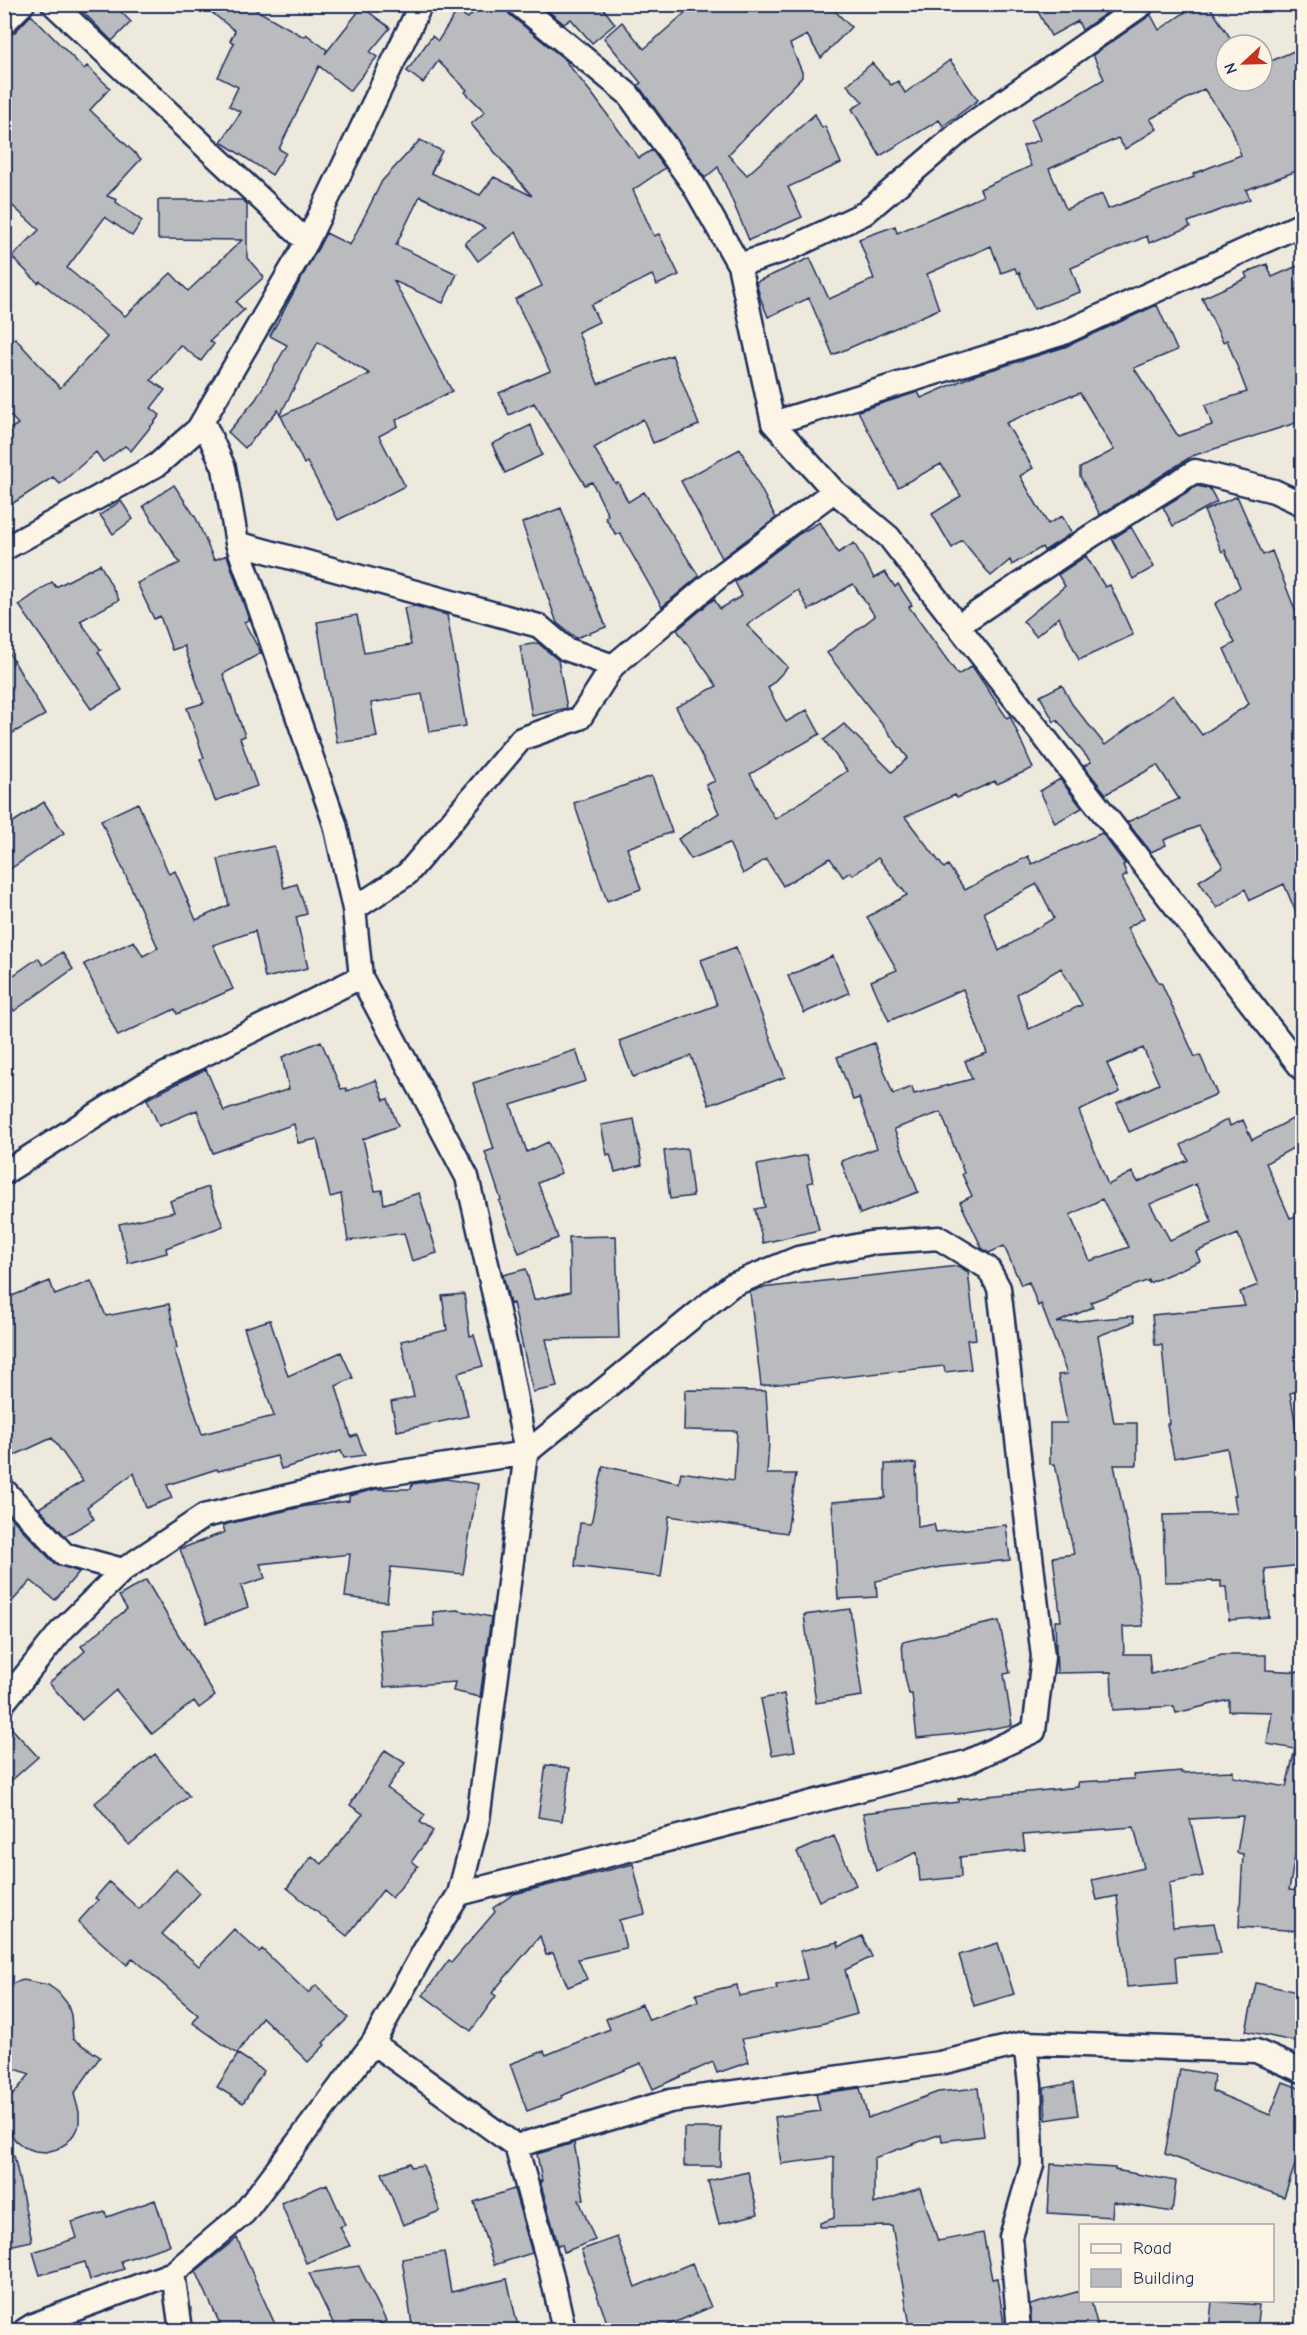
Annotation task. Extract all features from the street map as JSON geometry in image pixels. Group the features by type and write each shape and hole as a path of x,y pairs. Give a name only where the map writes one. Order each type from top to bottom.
{"street":[{"path":"4,23 23,4"},
{"path":"53,4 307,242"},
{"path":"4,549 157,465 198,429 307,242 421,4"},
{"path":"518,4 628,94 693,184 739,265 773,423 834,492 889,537 1302,1069"},
{"path":"739,265 791,248 865,213 961,130 1143,4"},
{"path":"773,423 1061,334 1302,224"},
{"path":"25,2331 33,2325 173,2273 244,2213 373,2043 429,1942 459,1894 478,1820 526,1453 506,1347 467,1176 361,978 354,909 335,824 237,543 224,468 203,421"},
{"path":"959,625 1091,536 1195,471 1274,491 1302,504"},
{"path":"354,909 407,874 521,739 580,718 613,666 722,575 834,492"},
{"path":"237,543 539,626 566,649 613,666"},
{"path":"7,1163 145,1084 361,978"},
{"path":"4,1702 61,1631 123,1570 204,1516 373,1476 526,1453 732,1286 798,1258 870,1242 939,1238 988,1268 999,1288 1043,1657 1034,1731 968,1762 459,1894"},
{"path":"4,1490 64,1554 123,1570"},
{"path":"373,2043 516,2146 551,2272 564,2331"},
{"path":"516,2146 670,2101 940,2063 1025,2043 1256,2051 1302,2071"},
{"path":"1019,2331 1011,2237 1032,2165 1030,2084 1025,2043"},
{"path":"173,2273 181,2331"}],"building":[{"path":"75,4 113,4 131,22 112,41"},
{"path":"201,4 246,4 304,37 306,34 327,50 325,54 362,7 390,28 370,52 377,57 350,91 319,66 279,149 286,153 272,175 221,142 241,112 229,106 238,87 218,77 234,43 230,41 235,31"},
{"path":"481,4 505,4 509,14 568,62 639,158 652,150 665,168 633,190 654,236 659,234 679,275 657,285 652,275 591,305 599,322 578,332 598,384 672,355 699,425 653,443 643,419 594,448 615,483 618,482 628,502 644,492 699,576 662,607 620,533 616,535 605,517 608,515 592,482 585,485 534,403 509,415 499,393 550,371 515,299 542,286 516,232 478,261 465,243 485,228 420,196 396,245 457,274 443,303 394,281 452,391 396,420 398,426 379,436 405,486 338,520 307,462 304,464 281,416 370,374 318,342 280,415 278,410 245,448 228,432 256,399 287,345 270,336 326,233 350,245 382,181 420,140 442,151 431,173 480,195 494,177 532,196 471,124 485,112 438,61 423,83 407,71 432,36 438,41 457,11 468,18"},
{"path":"540,4 600,4 615,24 592,43 571,19 564,24"},
{"path":"695,4 828,4 851,27 821,58 807,35 790,44 802,77 728,155 747,175 815,114 822,128 825,126 841,163 788,187 802,217 749,240 718,167 705,178 638,85 641,83 604,38 622,22 644,49"},
{"path":"1034,4 1119,4 1082,30 1078,21 1051,36"},
{"path":"1197,4 1208,4 1227,33 1214,33 1214,93 1274,93 1274,60 1296,50 1302,65 1302,169 1246,190 1250,199 1188,222 1190,227 1149,243 1147,236 1071,268 1080,292 1034,309 1019,272 1017,273 1015,268 1001,273 991,246 927,274 939,309 833,355 809,298 768,317 756,282 810,258 829,299 874,279 859,239 895,226 897,233 983,196 980,189 1031,166 1023,146 1040,140 1031,119 1057,107 1104,79 1093,55 1151,15 1159,30","holes":["1204,89 1232,129 1241,155 1193,174 1194,177 1108,209 1102,194 1066,209 1049,169 1118,138 1125,149 1157,129 1150,119"]},
{"path":"31,15 84,69 87,66 110,88 90,110 141,159 107,196 117,200 116,202 142,221 132,236 105,217 67,268 125,316 171,273 188,291 242,240 158,239 158,200 242,200 247,204 247,258 264,277 236,302 244,310 210,341 214,344 201,361 180,345 151,380 165,390 151,408 160,415 131,451 125,446 103,462 96,452 60,484 53,477 4,509 4,433 18,424 4,409 4,347 15,338 60,388 107,337 40,281 38,283 12,257 39,230 4,198 4,36 14,33"},
{"path":"950,60 978,100 943,126 939,120 880,156 852,109 863,102 847,85 872,63 891,85 898,81 905,93"},
{"path":"1267,264 1272,277 1302,264 1302,421 1192,456 1100,515 1080,476 1080,468 1114,450 1080,393 1006,423 1033,468 1020,476 1048,524 1062,516 1072,533 1044,551 1042,547 1012,565 1010,560 991,576 962,540 952,548 932,514 961,496 941,464 898,487 858,411 918,392 921,398 972,376 1065,347 1157,305 1177,350 1134,368 1178,436 1212,425 1205,405 1247,392 1227,340 1223,342 1202,298 1247,278 1245,273"},
{"path":"531,425 542,455 505,473 492,444"},
{"path":"740,449 776,518 722,558 681,481"},
{"path":"174,485 196,518 214,560 227,555 249,620 244,622 261,653 223,674 245,736 240,738 257,786 215,801 200,759 204,758 187,708 204,703 184,646 172,650 160,616 154,619 137,583 180,563 143,506"},
{"path":"1197,486 1210,489 1217,502 1173,526 1163,507"},
{"path":"1237,496 1263,555 1272,551 1297,615 1302,612 1302,927 1284,884 1250,900 1245,889 1217,908 1199,881 1223,866 1199,826 1164,840 1166,845 1151,852 1127,822 1179,799 1157,765 1106,794 1084,766 1091,762 1057,720 1054,722 1040,696 1062,685 1072,704 1105,745 1173,695 1202,735 1249,704 1224,649 1235,643 1215,604 1240,587 1225,550 1222,552 1204,511"},
{"path":"121,501 133,519 113,534 100,515"},
{"path":"561,508 606,627 576,638 557,623 522,523"},
{"path":"820,522 838,553 854,543 874,578 885,572 895,587 898,584 912,605 909,607 958,675 972,666 1007,718 1010,716 1033,768 997,784 995,781 957,798 955,795 905,817 944,868 948,865 965,890 1028,856 1032,864 1102,833 1125,864 1123,865 1127,875 1122,878 1144,918 1127,928 1159,983 1161,982 1195,1057 1200,1055 1217,1094 1129,1132 1117,1103 1159,1084 1143,1048 1107,1064 1120,1092 1079,1111 1108,1185 1132,1172 1138,1182 1188,1160 1181,1145 1228,1119 1230,1126 1243,1120 1252,1140 1302,1114 1302,1143 1266,1163 1290,1218 1302,1214 1302,1366 1296,1367 1302,1390 1290,1393 1302,1460 1302,1565 1265,1569 1269,1617 1229,1620 1226,1587 1221,1587 1221,1581 1165,1582 1163,1515 1237,1513 1227,1448 1174,1458 1167,1424 1169,1424 1162,1345 1155,1345 1152,1315 1245,1306 1240,1292 1258,1285 1238,1234 1196,1252 1200,1261 1149,1283 1149,1280 1091,1302 1093,1307 1056,1323 1133,1316 1134,1322 1098,1336 1114,1423 1137,1423 1137,1465 1114,1465 1137,1575 1143,1626 1123,1627 1124,1654 1149,1654 1151,1674 1222,1655 1266,1655 1266,1670 1302,1672 1302,1817 1289,1890 1302,1891 1302,1931 1239,1927 1243,1854 1237,1853 1243,1816 1190,1819 1203,1876 1169,1883 1173,1927 1214,1923 1221,1953 1175,1957 1177,1983 1127,1987 1117,1896 1097,1900 1092,1880 1144,1868 1134,1827 1023,1835 1025,1850 960,1857 961,1877 920,1881 917,1852 876,1871 863,1813 958,1802 958,1799 1078,1787 1078,1782 1134,1779 1133,1775 1181,1771 1181,1773 1233,1771 1233,1777 1286,1787 1295,1749 1267,1744 1272,1712 1229,1711 1229,1700 1176,1713 1174,1706 1113,1710 1111,1672 1057,1673 1055,1621 1061,1621 1053,1557 1074,1554 1055,1464 1050,1464 1050,1423 1067,1423 1058,1375 1067,1374 1041,1304 1038,1306 1029,1282 1021,1285 1004,1246 989,1253 982,1248 960,1202 972,1196 941,1112 894,1129 918,1192 860,1214 841,1161 877,1148 859,1098 853,1100 837,1057 874,1043 893,1094 912,1087 914,1094 972,1079 965,1061 987,1053 963,989 889,1021 871,981 897,970 867,917 907,895 878,858 853,875 850,872 843,877 830,858 783,886 766,859 743,874 729,843 691,859 678,839 719,813 706,785 715,781 676,707 717,686 677,630 714,599 720,609 742,596 735,582 799,534","holes":["853,584 875,616 827,653 908,758 892,772 844,724 824,740 847,771 775,819 750,774 820,734 807,710 786,722 768,688 788,667 747,625 798,590 809,610","1037,884 1054,918 999,951 984,912","1061,968 1082,1005 1029,1029 1017,994","1196,1184 1212,1222 1170,1240 1150,1204","1102,1199 1129,1247 1090,1261 1070,1215"]},
{"path":"1131,527 1154,567 1133,579 1112,539"},
{"path":"1086,556 1105,587 1110,585 1133,635 1079,660 1059,617 1036,636 1023,621 1065,586 1058,575"},
{"path":"100,564 119,600 80,621 101,650 98,652 122,690 91,709 19,605 52,582 56,587"},
{"path":"415,606 447,615 466,726 429,732 422,694 371,703 377,737 337,743 317,622 357,615 364,653 411,645 404,608"},
{"path":"538,643 558,660 567,708 532,716 520,646"},
{"path":"4,644 45,715 4,738"},
{"path":"652,776 672,832 627,848 641,889 607,901 574,803"},
{"path":"1060,779 1082,808 1055,823 1040,791"},
{"path":"44,802 64,833 4,873 4,828"},
{"path":"138,803 169,874 175,871 196,920 229,905 218,859 274,846 284,888 297,884 307,914 296,917 308,968 265,978 255,931 213,945 233,989 177,1014 175,1009 118,1036 84,964 134,941 143,956 158,948 101,820"},
{"path":"736,947 785,1077 709,1105 691,1056 633,1077 619,1041 717,1005 701,960"},
{"path":"62,952 73,969 14,1011 4,997 4,982 38,958 43,965"},
{"path":"833,956 849,993 804,1013 788,976"},
{"path":"321,1041 341,1089 346,1088 347,1091 376,1080 384,1100 388,1099 398,1126 363,1139 375,1191 382,1190 384,1204 419,1193 437,1253 412,1261 404,1233 348,1241 341,1194 330,1197 317,1139 298,1143 294,1124 213,1153 197,1110 159,1126 147,1099 206,1069 224,1111 289,1089 282,1057"},
{"path":"576,1050 586,1081 511,1105 527,1152 548,1142 561,1173 538,1183 558,1238 519,1253 499,1201 501,1200 485,1152 494,1149 473,1083"},
{"path":"634,1119 642,1165 615,1172 610,1154 607,1155 601,1125"},
{"path":"687,1148 693,1196 670,1199 664,1151"},
{"path":"807,1155 813,1182 808,1183 819,1230 763,1243 755,1209 765,1207 757,1165"},
{"path":"208,1187 223,1226 166,1248 167,1253 128,1263 119,1224 174,1212 170,1201"},
{"path":"616,1236 619,1338 546,1339 557,1387 533,1392 513,1303 510,1304 503,1275 526,1269 534,1300 570,1292 569,1237"},
{"path":"958,1266 968,1272 976,1339 967,1340 971,1369 945,1372 944,1366 761,1386 750,1292 761,1288"},
{"path":"50,1281 55,1295 91,1281 106,1316 169,1304 177,1348 174,1349 202,1434 274,1416 244,1328 270,1320 288,1376 341,1352 353,1378 336,1386 351,1437 357,1435 365,1455 344,1458 341,1451 281,1469 277,1456 218,1471 217,1469 167,1485 172,1498 146,1508 134,1473 87,1507 94,1519 65,1536 39,1508 83,1481 52,1438 4,1460 4,1299"},
{"path":"464,1294 470,1336 474,1335 483,1366 458,1373 468,1416 397,1431 391,1402 414,1397 401,1341 447,1330 442,1296"},
{"path":"685,1390 766,1391 769,1441 767,1474 796,1474 787,1533 669,1516 661,1577 575,1566 580,1523 591,1524 603,1466 679,1483 681,1472 734,1480 737,1431 684,1430"},
{"path":"916,1463 918,1527 934,1524 936,1532 1006,1525 1010,1560 940,1567 876,1581 877,1597 838,1599 832,1502 885,1498 885,1464"},
{"path":"446,1479 478,1484 463,1574 391,1567 387,1602 345,1597 350,1554 260,1564 265,1578 241,1586 248,1607 207,1623 180,1549 225,1532 223,1526 227,1524 306,1506 349,1501 349,1496 376,1489 411,1489 412,1484"},
{"path":"4,1510 54,1563 79,1572 55,1600 31,1581 4,1610"},
{"path":"146,1580 215,1696 199,1708 194,1701 152,1734 116,1690 82,1720 49,1683 85,1651 81,1646 127,1609 119,1596"},
{"path":"850,1609 862,1696 816,1703 804,1615"},
{"path":"457,1610 491,1617 480,1697 453,1691 455,1682 384,1687 379,1630 434,1626 433,1612"},
{"path":"999,1621 1010,1673 1004,1674 1012,1725 917,1738 912,1694 909,1694 904,1672 902,1642"},
{"path":"784,1694 795,1751 772,1755 761,1699"},
{"path":"4,1720 38,1757 4,1787"},
{"path":"385,1750 405,1763 387,1788 425,1815 420,1822 433,1831 412,1861 418,1866 392,1898 383,1890 347,1936 287,1888 312,1856 322,1864 363,1814 350,1805"},
{"path":"155,1754 189,1796 129,1845 95,1803"},
{"path":"546,1765 570,1768 562,1821 538,1817"},
{"path":"834,1836 856,1885 819,1901 797,1852"},
{"path":"633,1864 645,1914 619,1920 626,1948 578,1959 587,1979 568,1987 553,1953 546,1955 540,1936 492,1993 496,1996 471,2031 423,1995 449,1960 452,1962 495,1912 493,1908 514,1894"},
{"path":"176,1869 200,1893 162,1934 199,1966 234,1929 259,1952 262,1949 308,1993 316,1985 348,2018 308,2062 262,2017 237,2054 193,2023 198,2015 133,1958 127,1965 78,1922 98,1900 95,1898 109,1882 139,1909"},
{"path":"862,1936 872,1957 845,1970 857,2014 821,2024 742,2039 749,2062 717,2073 713,2062 653,2089 641,2063 527,2111 510,2064 544,2051 546,2055 610,2029 606,2019 642,2004 649,2020 698,2001 696,1994 737,1985 739,1996 777,1989 776,1985 807,1979 800,1951 838,1942 839,1947"},
{"path":"998,1943 1014,1994 974,2006 959,1955"},
{"path":"23,1980 48,1985 58,1992 67,2003 71,2015 73,2039 100,2057 74,2094 79,2112 79,2124 74,2134 67,2143 46,2152 24,2147 15,2140 6,2119 11,2097 30,2074 4,2065 4,1986"},
{"path":"1256,1983 1302,1993 1302,2043 1246,2031"},
{"path":"238,2054 264,2071 243,2103 217,2087"},
{"path":"1180,2069 1214,2075 1212,2091 1270,2115 1283,2082 1302,2089 1302,2145 1284,2197 1165,2154"},
{"path":"1073,2083 1078,2115 1046,2120 1044,2088"},
{"path":"860,2088 868,2118 938,2092 978,2088 984,2136 942,2141 941,2134 874,2158 874,2204 920,2188 938,2241 983,2233 992,2279 997,2278 1005,2331 911,2331 892,2226 820,2227 820,2223 834,2218 834,2157 781,2164 775,2117 820,2111 816,2094"},
{"path":"684,2128 721,2128 720,2166 684,2166"},
{"path":"574,2143 584,2199 579,2200 595,2240 564,2252 562,2244 558,2245 540,2181 542,2181 537,2154"},
{"path":"14,2155 32,2241 4,2247 4,2156"},
{"path":"410,2163 411,2167 423,2165 440,2211 403,2225 382,2173"},
{"path":"1051,2164 1115,2168 1115,2170 1176,2181 1172,2212 1113,2202 1112,2217 1048,2213"},
{"path":"748,2172 758,2214 719,2224 708,2181"},
{"path":"327,2184 345,2225 340,2227 350,2246 306,2263 281,2203"},
{"path":"514,2189 532,2253 494,2265 474,2202"},
{"path":"155,2200 170,2245 121,2261 124,2269 90,2280 85,2262 40,2275 33,2252 77,2238 72,2222 105,2212 107,2217"},
{"path":"617,2237 635,2287 692,2263 711,2307 655,2331 610,2331 581,2250"},
{"path":"237,2238 278,2331 223,2331 196,2271"},
{"path":"444,2252 451,2292 507,2279 519,2331 413,2331 402,2259"},
{"path":"359,2266 386,2321 367,2331 337,2331 309,2273"},
{"path":"1079,2291 1079,2302 1091,2302 1099,2331 1032,2331 1030,2305"},
{"path":"1212,2302 1259,2305 1256,2331 1209,2331"}]}
